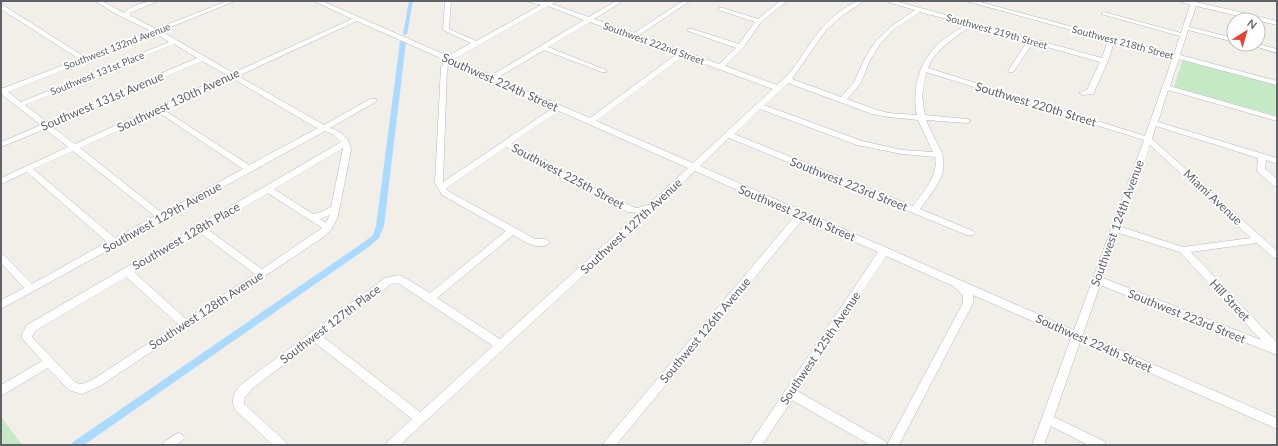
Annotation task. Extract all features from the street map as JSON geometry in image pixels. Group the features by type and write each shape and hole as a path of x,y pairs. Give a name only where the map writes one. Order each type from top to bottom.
{"street":[{"path":"98,1 118,13 155,31 340,136 346,143 346,158 335,209 328,228 268,189"},
{"path":"128,17 127,13 129,11 155,1"},
{"name":"Southwest 132nd Avenue","path":"2,91 232,1"},
{"name":"Southwest 224th Street","path":"317,1 693,168 1079,335 1090,342 1277,424"},
{"path":"448,1 446,30 476,43"},
{"name":"Southwest 222nd Street","path":"528,1 550,3 589,20 778,88"},
{"path":"492,78 620,1"},
{"path":"634,36 687,1"},
{"path":"720,67 741,47 759,21 784,1"},
{"name":"Southwest 127th Avenue","path":"392,445 547,302 574,280 787,80 800,65 813,43 826,26 840,14 861,1"},
{"name":"Southwest 219th Street","path":"888,1 1105,61"},
{"name":"Southwest 218th Street","path":"969,1 1277,83"},
{"path":"1182,1 1193,2 1277,22"},
{"name":"Southwest 124th Avenue","path":"1038,445 1079,335 1115,228 1148,139 1185,31 1193,2"},
{"path":"545,242 533,242 445,193 439,183 444,67 448,64 448,59 550,3"},
{"path":"1,6 84,59"},
{"path":"721,9 759,21"},
{"path":"843,100 857,83 866,60 877,43 891,29 919,10"},
{"path":"1104,14 1226,39"},
{"name":"Southwest 130th Avenue","path":"1,181 356,19"},
{"path":"915,210 938,175 940,164 938,155 921,117 918,99 919,84 924,69 938,48 970,24"},
{"path":"690,30 741,47"},
{"path":"1083,93 1090,92 1105,61 1112,39"},
{"path":"1010,71 1031,41"},
{"name":"Southwest 131st Place","path":"20,105 174,42"},
{"path":"543,47 604,71"},
{"path":"1266,47 1277,50"},
{"path":"589,122 682,53"},
{"name":"Southwest 131st Avenue","path":"1,145 202,58"},
{"name":"Southwest 220th Street","path":"924,69 1148,139"},
{"path":"787,80 889,115 967,121"},
{"path":"1165,87 1277,119"},
{"path":"2,91 162,217"},
{"name":"Southwest 129th Avenue","path":"1,306 373,101"},
{"path":"759,106 860,143 902,152 938,155"},
{"path":"441,187 507,144 558,108"},
{"path":"158,109 249,169"},
{"path":"1153,123 1277,161"},
{"name":"Southwest 223rd Street","path":"728,135 970,233"},
{"name":"Miami Avenue","path":"1148,139 1277,256"},
{"name":"Southwest 128th Place","path":"49,362 27,338 28,331 40,321 346,143"},
{"name":"Southwest 225th Street","path":"507,144 548,165 561,175 631,210 645,211 652,207"},
{"path":"327,155 336,154 346,158"},
{"path":"1262,156 1261,170 1277,184"},
{"path":"28,169 114,244"},
{"path":"312,217 323,215 335,209"},
{"name":"Southwest 126th Avenue","path":"609,445 801,215"},
{"path":"200,228 262,274"},
{"name":"Southwest 128th Avenue","path":"49,362 73,387 82,389 96,383 316,239 328,228"},
{"path":"1115,228 1183,250 1258,240"},
{"path":"430,298 513,230"},
{"name":"Southwest 125th Avenue","path":"755,445 884,250"},
{"name":"Hill Street","path":"1183,250 1277,351"},
{"path":"1,257 31,289"},
{"path":"126,271 185,324"},
{"name":"Southwest 127th Place","path":"281,445 242,409 238,400 240,394 250,384 382,285 392,280 405,281 500,345"},
{"path":"893,445 968,303 968,296 966,292 951,280"},
{"name":"Southwest 223rd Street","path":"1097,280 1277,351"},
{"path":"314,336 420,419"},
{"path":"1,391 49,362"},
{"path":"790,393 881,445"},
{"path":"1048,419 1100,445"}],"green space":[{"path":"1183,59 1277,85 1277,116 1174,87"},
{"path":"1,417 22,445 1,445"}],"waterway":[{"path":"405,34 411,1"},
{"path":"76,445 367,244 376,236 380,226 403,42"}]}
